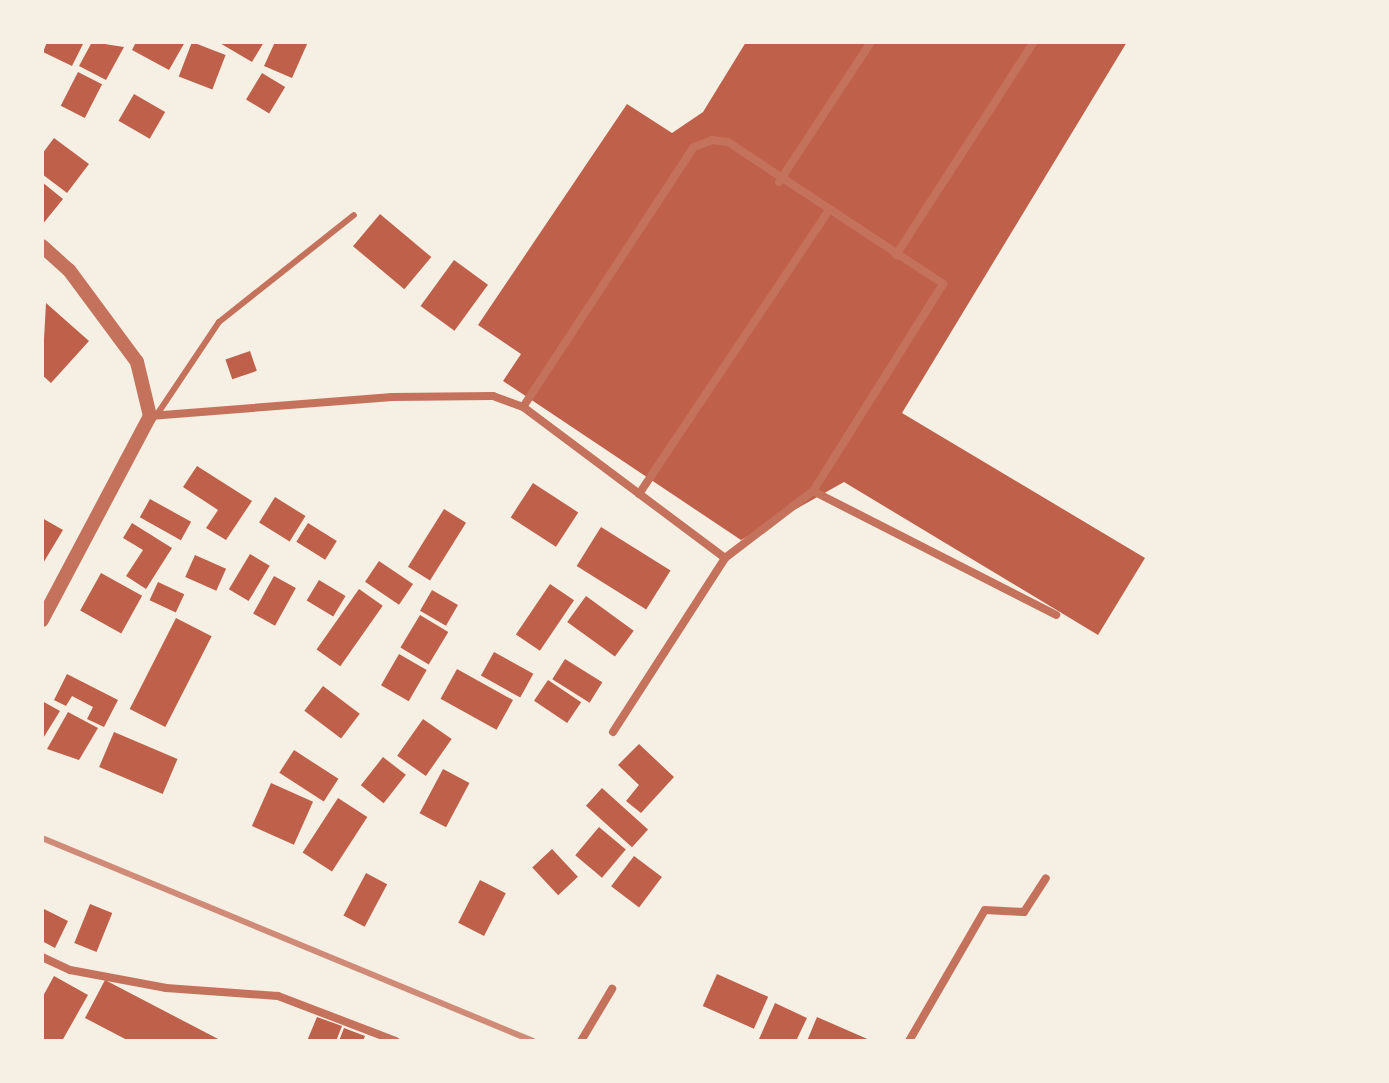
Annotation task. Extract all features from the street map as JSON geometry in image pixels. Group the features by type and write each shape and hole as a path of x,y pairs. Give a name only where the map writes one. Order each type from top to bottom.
{"street":[{"path":"779,182 871,42"},
{"path":"896,255 1034,42"},
{"path":"523,407 694,147 728,142 779,182 933,276 943,292 813,491 725,558 613,732"},
{"path":"639,494 828,212"},
{"path":"42,246 69,270 137,362 153,416 42,620"},
{"path":"153,416 392,397 493,396 523,407 725,558"},
{"path":"813,491 1056,615"},
{"path":"909,1041 985,910 1024,912 1046,878"},
{"path":"42,957 70,970 166,988 278,996 396,1041"},
{"path":"581,1041 612,989"}],"lane":[{"path":"153,416 219,322 354,215"}],"building":[{"path":"47,42 84,42 72,66 43,52"},
{"path":"92,42 124,47 106,80 79,66"},
{"path":"136,42 185,42 169,70 132,50"},
{"path":"192,42 226,55 212,89 179,77"},
{"path":"218,42 264,42 252,62"},
{"path":"275,42 308,42 292,78 264,66"},
{"path":"746,42 1127,42 902,413 1145,558 1098,635 844,482 741,540 503,381 521,354 478,325 627,104 672,133 703,112"},
{"path":"78,72 102,84 85,118 61,106"},
{"path":"262,73 285,87 269,113 246,100"},
{"path":"134,94 165,112 150,139 118,121"},
{"path":"54,138 89,164 67,193 42,174 42,154"},
{"path":"42,182 63,199 42,225"},
{"path":"380,214 431,257 404,289 353,246"},
{"path":"454,260 488,285 454,331 420,306"},
{"path":"46,303 89,341 51,383 42,375"},
{"path":"250,351 257,371 232,379 225,359"},
{"path":"197,466 252,501 226,540 206,528 218,510 183,487"},
{"path":"533,483 578,512 556,547 511,517"},
{"path":"275,497 306,516 290,542 259,522"},
{"path":"150,499 191,522 181,540 140,517"},
{"path":"444,509 466,523 430,580 408,567"},
{"path":"42,518 63,530 42,565"},
{"path":"132,523 172,548 146,589 126,576 143,550 123,538"},
{"path":"308,523 337,541 325,560 296,542"},
{"path":"601,527 671,570 646,609 577,566"},
{"path":"250,554 270,566 249,601 229,589"},
{"path":"195,555 226,569 216,591 185,577"},
{"path":"379,561 413,584 399,605 365,582"},
{"path":"101,573 142,596 121,633 80,611"},
{"path":"274,576 296,588 275,626 253,614"},
{"path":"319,580 346,596 333,617 307,601"},
{"path":"158,582 184,594 176,612 150,600"},
{"path":"550,584 574,600 540,651 516,635"},
{"path":"359,589 383,606 340,666 317,650"},
{"path":"432,590 458,605 446,626 420,611"},
{"path":"586,596 634,631 615,657 567,622"},
{"path":"420,615 448,632 429,665 400,648"},
{"path":"176,618 212,636 165,727 130,709"},
{"path":"494,652 533,674 520,697 481,676"},
{"path":"399,654 427,670 409,701 381,685"},
{"path":"565,659 602,682 590,703 552,679"},
{"path":"457,669 513,700 496,730 441,699"},
{"path":"67,674 118,700 104,727 87,719 93,707 72,696 66,706 54,700"},
{"path":"548,680 581,702 567,723 534,701"},
{"path":"323,686 360,714 341,738 304,711"},
{"path":"42,701 60,711 42,740"},
{"path":"68,712 98,728 79,760 47,749"},
{"path":"423,719 452,739 426,776 397,756"},
{"path":"114,732 178,759 163,794 99,767"},
{"path":"639,744 674,777 641,813 626,801 639,785 618,765"},
{"path":"294,750 338,779 324,802 279,773"},
{"path":"383,757 406,775 384,803 361,785"},
{"path":"443,769 469,783 446,827 420,813"},
{"path":"271,783 313,802 294,845 252,826"},
{"path":"602,788 648,829 632,847 586,806"},
{"path":"338,798 367,817 332,872 303,853"},
{"path":"599,827 626,849 602,878 575,855"},
{"path":"552,849 578,877 558,895 532,867"},
{"path":"634,856 662,877 639,907 611,886"},
{"path":"366,873 387,884 365,927 343,915"},
{"path":"480,880 506,893 484,936 458,923"},
{"path":"90,904 112,913 97,952 74,943"},
{"path":"42,908 68,921 55,948 42,941"},
{"path":"717,974 768,997 754,1029 703,1006"},
{"path":"54,976 88,995 62,1041 42,1041 42,998"},
{"path":"105,980 222,1041 129,1041 85,1018"},
{"path":"775,1003 807,1018 796,1041 759,1039"},
{"path":"317,1017 342,1026 336,1041 307,1041"},
{"path":"817,1017 872,1041 807,1041"},
{"path":"344,1028 365,1036 363,1041 339,1041"}],"railway":[{"path":"42,838 533,1041"}]}
